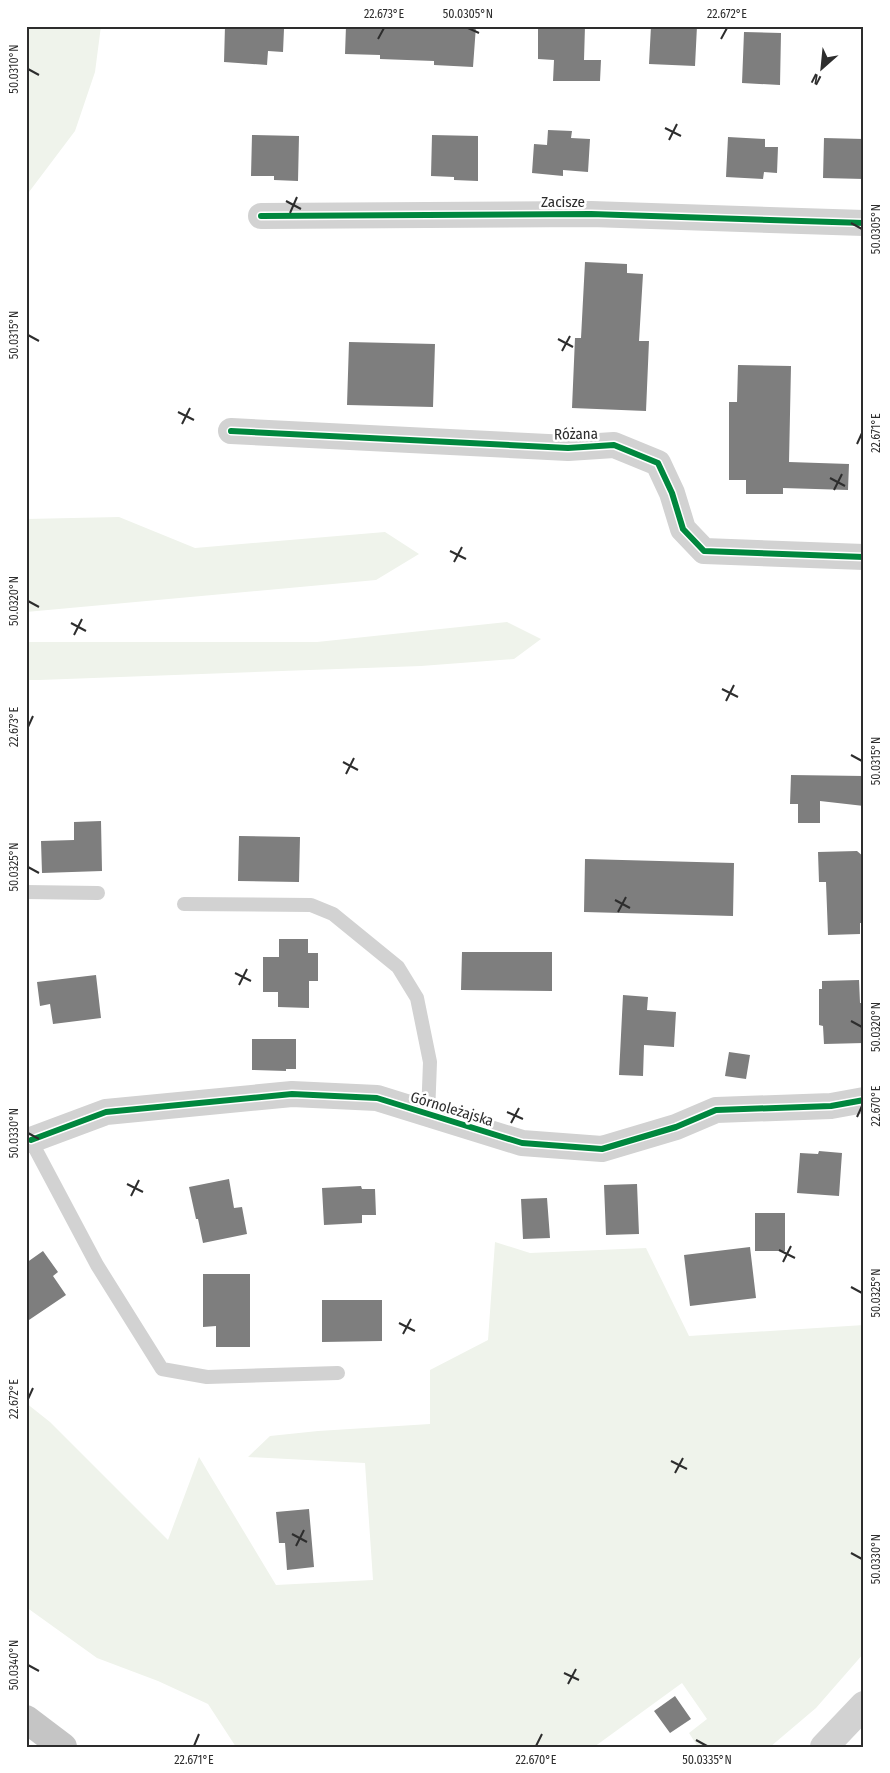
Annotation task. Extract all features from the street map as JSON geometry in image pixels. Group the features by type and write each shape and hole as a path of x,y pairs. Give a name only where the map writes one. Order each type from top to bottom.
{"main road":[{"path":"26,1719 63,1747"}],"street":[{"name":"Zacisze","path":"261,216 591,214 864,223"},
{"name":"Różana","path":"230,431 568,448 614,445 658,463 672,493 683,529 704,551 864,557"},
{"name":"Górnoleżajska","path":"28,1136 106,1112 292,1094 377,1098 522,1143 602,1150 676,1127 716,1110 831,1106 864,1100"},
{"path":"824,1747 864,1705"}],"lane":[{"path":"26,892 98,893"},
{"path":"184,904 311,905 333,914 398,967 416,998 430,1062 428,1114"},
{"path":"28,1136 97,1266 162,1369 207,1377 338,1373"}],"shaded area":[{"path":"26,26 101,26 95,72 75,131 26,196"},
{"path":"119,517 195,548 385,532 419,554 376,580 26,612 26,519"},
{"path":"507,622 541,639 514,659 421,666 26,680 26,642 317,642"},
{"path":"495,1242 530,1253 646,1248 689,1336 864,1325 864,1653 816,1708 770,1747 698,1747 689,1733 707,1719 682,1683 594,1747 236,1747 208,1704 158,1681 97,1658 26,1607 26,1403 50,1422 168,1540 199,1457 276,1585 373,1580 365,1463 248,1457 270,1436 430,1424 430,1370 488,1340"}],"building":[{"path":"225,26 265,26 265,28 284,29 283,52 268,51 267,65 224,62"},
{"path":"346,26 435,28 436,26 476,26 473,67 434,65 434,61 380,59 380,55 345,54"},
{"path":"538,26 585,26 584,60 601,60 600,81 553,81 554,60 538,59"},
{"path":"651,26 697,26 695,66 649,64"},
{"path":"744,32 781,33 780,85 742,83"},
{"path":"548,130 572,131 571,138 590,139 588,172 563,170 563,176 532,173 534,144 547,145"},
{"path":"252,135 299,136 298,181 274,180 274,176 251,176"},
{"path":"432,135 478,136 478,181 454,180 454,177 431,176"},
{"path":"728,137 765,139 765,147 778,147 777,173 764,172 763,179 726,177"},
{"path":"824,138 864,139 864,179 823,178"},
{"path":"585,262 627,264 627,273 643,274 639,341 649,341 646,411 572,408 575,338 581,338"},
{"path":"349,342 435,344 433,407 347,405"},
{"path":"738,365 791,366 789,462 849,464 848,490 783,488 783,494 746,494 746,480 729,480 729,402 737,402"},
{"path":"791,775 864,776 864,806 820,801 820,823 798,823 798,804 790,804"},
{"path":"101,821 102,871 42,873 41,841 74,840 74,822"},
{"path":"239,836 300,837 299,882 238,881"},
{"path":"857,851 864,857 864,923 860,923 860,934 828,935 826,882 819,882 818,852"},
{"path":"585,859 734,863 733,916 584,912"},
{"path":"279,939 308,939 308,953 318,953 318,981 309,981 309,1008 278,1007 278,992 263,992 263,957 279,957"},
{"path":"462,952 552,952 552,991 461,990"},
{"path":"96,975 101,1018 53,1024 50,1004 40,1006 37,982"},
{"path":"859,980 860,1003 864,1003 864,1043 824,1044 823,1026 819,1025 819,989 822,989 822,981"},
{"path":"623,995 648,997 647,1010 676,1012 674,1047 644,1045 643,1076 619,1075"},
{"path":"252,1039 296,1039 296,1069 286,1069 286,1071 252,1070"},
{"path":"729,1052 750,1055 746,1079 725,1076"},
{"path":"819,1151 842,1153 839,1196 797,1193 800,1153 818,1154"},
{"path":"229,1179 234,1208 242,1207 247,1234 203,1243 189,1187"},
{"path":"637,1184 639,1234 606,1235 604,1185"},
{"path":"361,1186 362,1189 375,1189 376,1215 362,1215 362,1223 324,1225 322,1188"},
{"path":"547,1198 550,1238 523,1239 521,1199"},
{"path":"755,1213 785,1213 785,1251 755,1251"},
{"path":"750,1247 756,1298 690,1306 684,1255"},
{"path":"43,1251 58,1272 53,1276 66,1295 26,1322 26,1263"},
{"path":"203,1274 250,1274 250,1347 216,1347 216,1326 203,1327"},
{"path":"322,1300 382,1300 382,1341 322,1342"},
{"path":"309,1509 314,1567 287,1570 285,1543 279,1543 276,1512"},
{"path":"675,1696 691,1719 670,1733 654,1711"}],"cycle path":[{"path":"261,216 591,214 864,223"},
{"path":"231,431 568,448 614,445 658,463 672,493 683,529 704,551 864,557"},
{"path":"31,1140 106,1112 292,1094 377,1098 522,1143 602,1149 676,1127 716,1110 831,1106 864,1100"}]}
